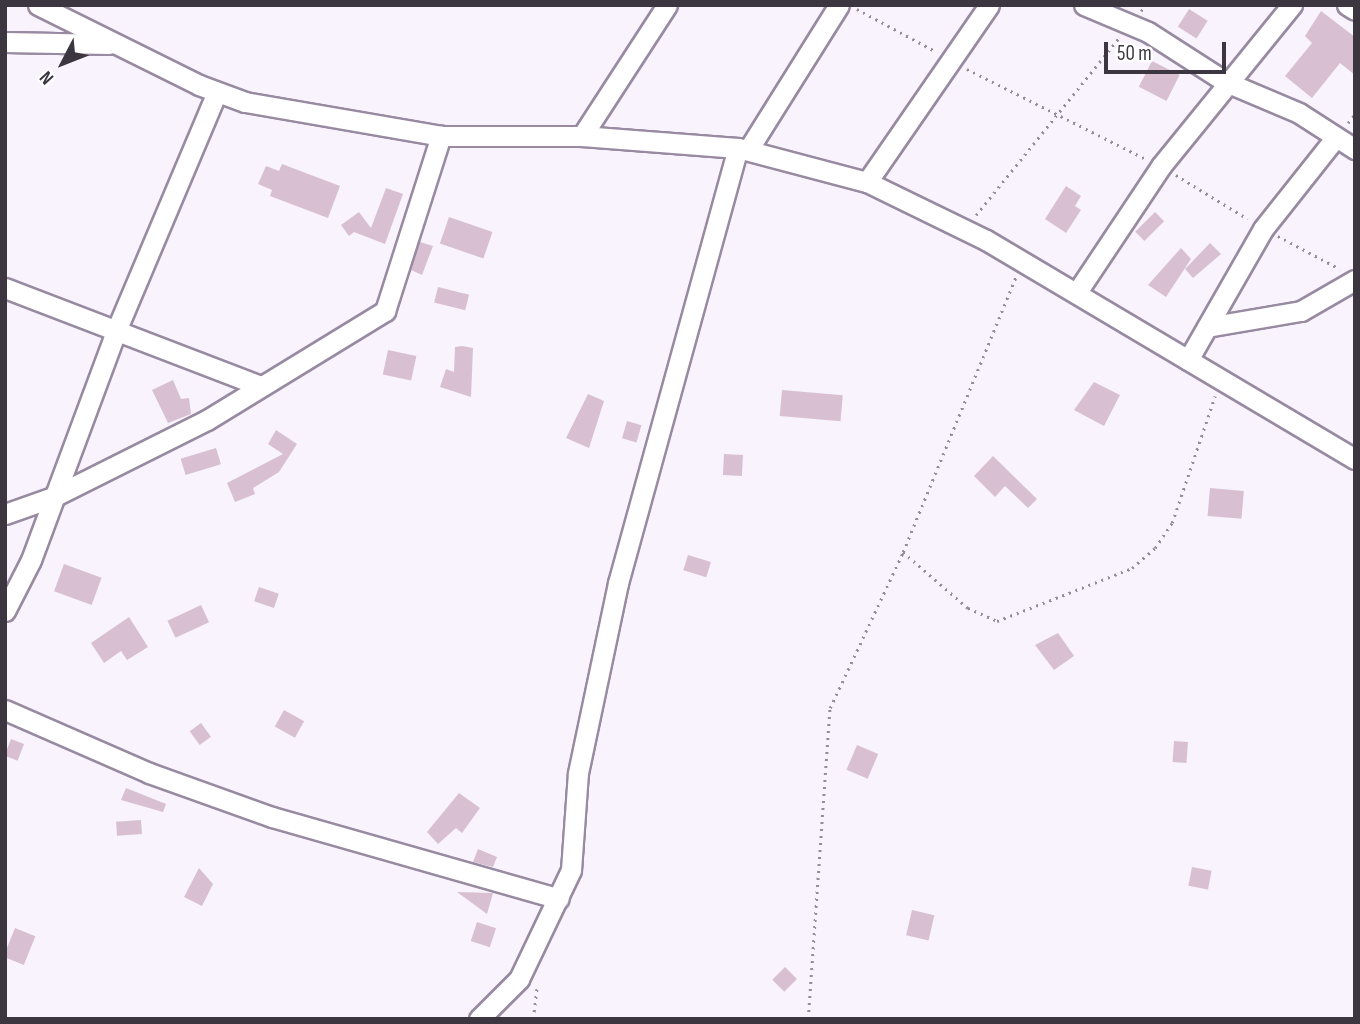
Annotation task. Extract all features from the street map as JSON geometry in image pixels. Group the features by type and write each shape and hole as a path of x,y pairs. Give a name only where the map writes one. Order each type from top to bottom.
{"street":[{"path":"37,5 217,92 271,107 441,136 582,136 743,149 867,182 965,229 1077,292 1355,459"},
{"path":"582,136 667,5"},
{"path":"479,1019 519,978 559,899 575,853 578,773 618,583 743,149 839,5"},
{"path":"867,182 949,58 989,5"},
{"path":"1084,5 1130,25 1226,82 1298,113 1355,149"},
{"path":"1077,292 1161,166 1226,82 1292,5"},
{"path":"1347,5 1355,10"},
{"path":"5,42 115,44"},
{"path":"5,611 31,560 116,331 217,92"},
{"path":"5,514 53,497 207,420 387,309 441,136"},
{"path":"1188,360 1263,229 1335,138"},
{"path":"1207,327 1301,311 1349,275"},
{"path":"5,288 260,386"},
{"path":"5,710 138,769 272,817 559,899"}],"path":[{"path":"850,5 1056,117 1161,166 1263,229 1349,275"},
{"path":"965,229 1146,5"},
{"path":"808,1019 830,708 903,552 1023,262"},
{"path":"903,552 968,608 997,621 1132,568 1155,548 1172,523 1221,380"}],"building":[{"path":"1189,9 1208,21 1197,38 1178,27"},
{"path":"1321,11 1355,37 1355,75 1340,63 1312,98 1285,76 1312,43 1305,36"},
{"path":"1152,61 1180,75 1166,101 1139,87"},
{"path":"282,164 340,186 328,218 270,196 272,190 258,184 266,166 279,171"},
{"path":"1066,186 1081,196 1075,206 1081,210 1066,233 1045,219"},
{"path":"386,188 403,194 385,244 354,232 349,236 341,225 359,212 371,228"},
{"path":"1155,212 1164,221 1144,241 1135,232"},
{"path":"449,217 492,232 483,258 440,243"},
{"path":"420,242 433,246 422,275 411,270"},
{"path":"1210,243 1221,254 1193,278 1185,269"},
{"path":"1181,248 1191,259 1166,297 1148,285"},
{"path":"438,287 469,295 465,310 434,303"},
{"path":"455,347 473,348 471,397 440,387 446,369 454,372"},
{"path":"388,350 416,356 411,380 383,374"},
{"path":"173,380 181,399 189,398 191,414 168,423 152,390"},
{"path":"1094,382 1120,395 1104,426 1074,410"},
{"path":"782,390 843,395 841,421 780,416"},
{"path":"588,394 604,401 589,448 566,438"},
{"path":"627,421 641,425 636,442 622,438"},
{"path":"276,430 297,444 279,472 253,488 255,494 235,502 227,483 283,454 268,444"},
{"path":"216,448 221,464 186,475 181,459"},
{"path":"724,454 743,455 742,476 723,475"},
{"path":"993,456 1037,499 1028,508 1005,486 995,497 974,476"},
{"path":"1210,488 1244,491 1241,519 1208,516"},
{"path":"688,555 711,562 706,577 683,570"},
{"path":"64,564 102,578 92,605 54,591"},
{"path":"259,587 279,594 274,608 254,601"},
{"path":"201,605 209,622 175,638 167,621"},
{"path":"129,617 148,647 127,660 121,651 104,663 91,643"},
{"path":"1058,633 1074,656 1054,670 1035,645"},
{"path":"284,710 304,721 295,738 275,727"},
{"path":"201,723 211,737 200,745 190,731"},
{"path":"11,739 24,744 18,761 5,756"},
{"path":"1174,741 1188,742 1187,763 1173,762"},
{"path":"857,745 878,754 868,779 846,770"},
{"path":"126,788 166,804 163,812 121,800"},
{"path":"459,793 480,808 462,833 456,828 438,844 427,832"},
{"path":"141,820 142,834 117,836 116,822"},
{"path":"478,849 497,857 493,867 473,862"},
{"path":"1192,867 1212,871 1208,889 1188,886"},
{"path":"199,868 213,884 202,906 184,897"},
{"path":"457,892 493,893 487,914"},
{"path":"912,910 934,915 929,941 906,935"},
{"path":"477,922 496,928 490,947 471,941"},
{"path":"15,928 35,936 24,965 5,957"},
{"path":"785,967 797,979 784,992 772,980"}]}
